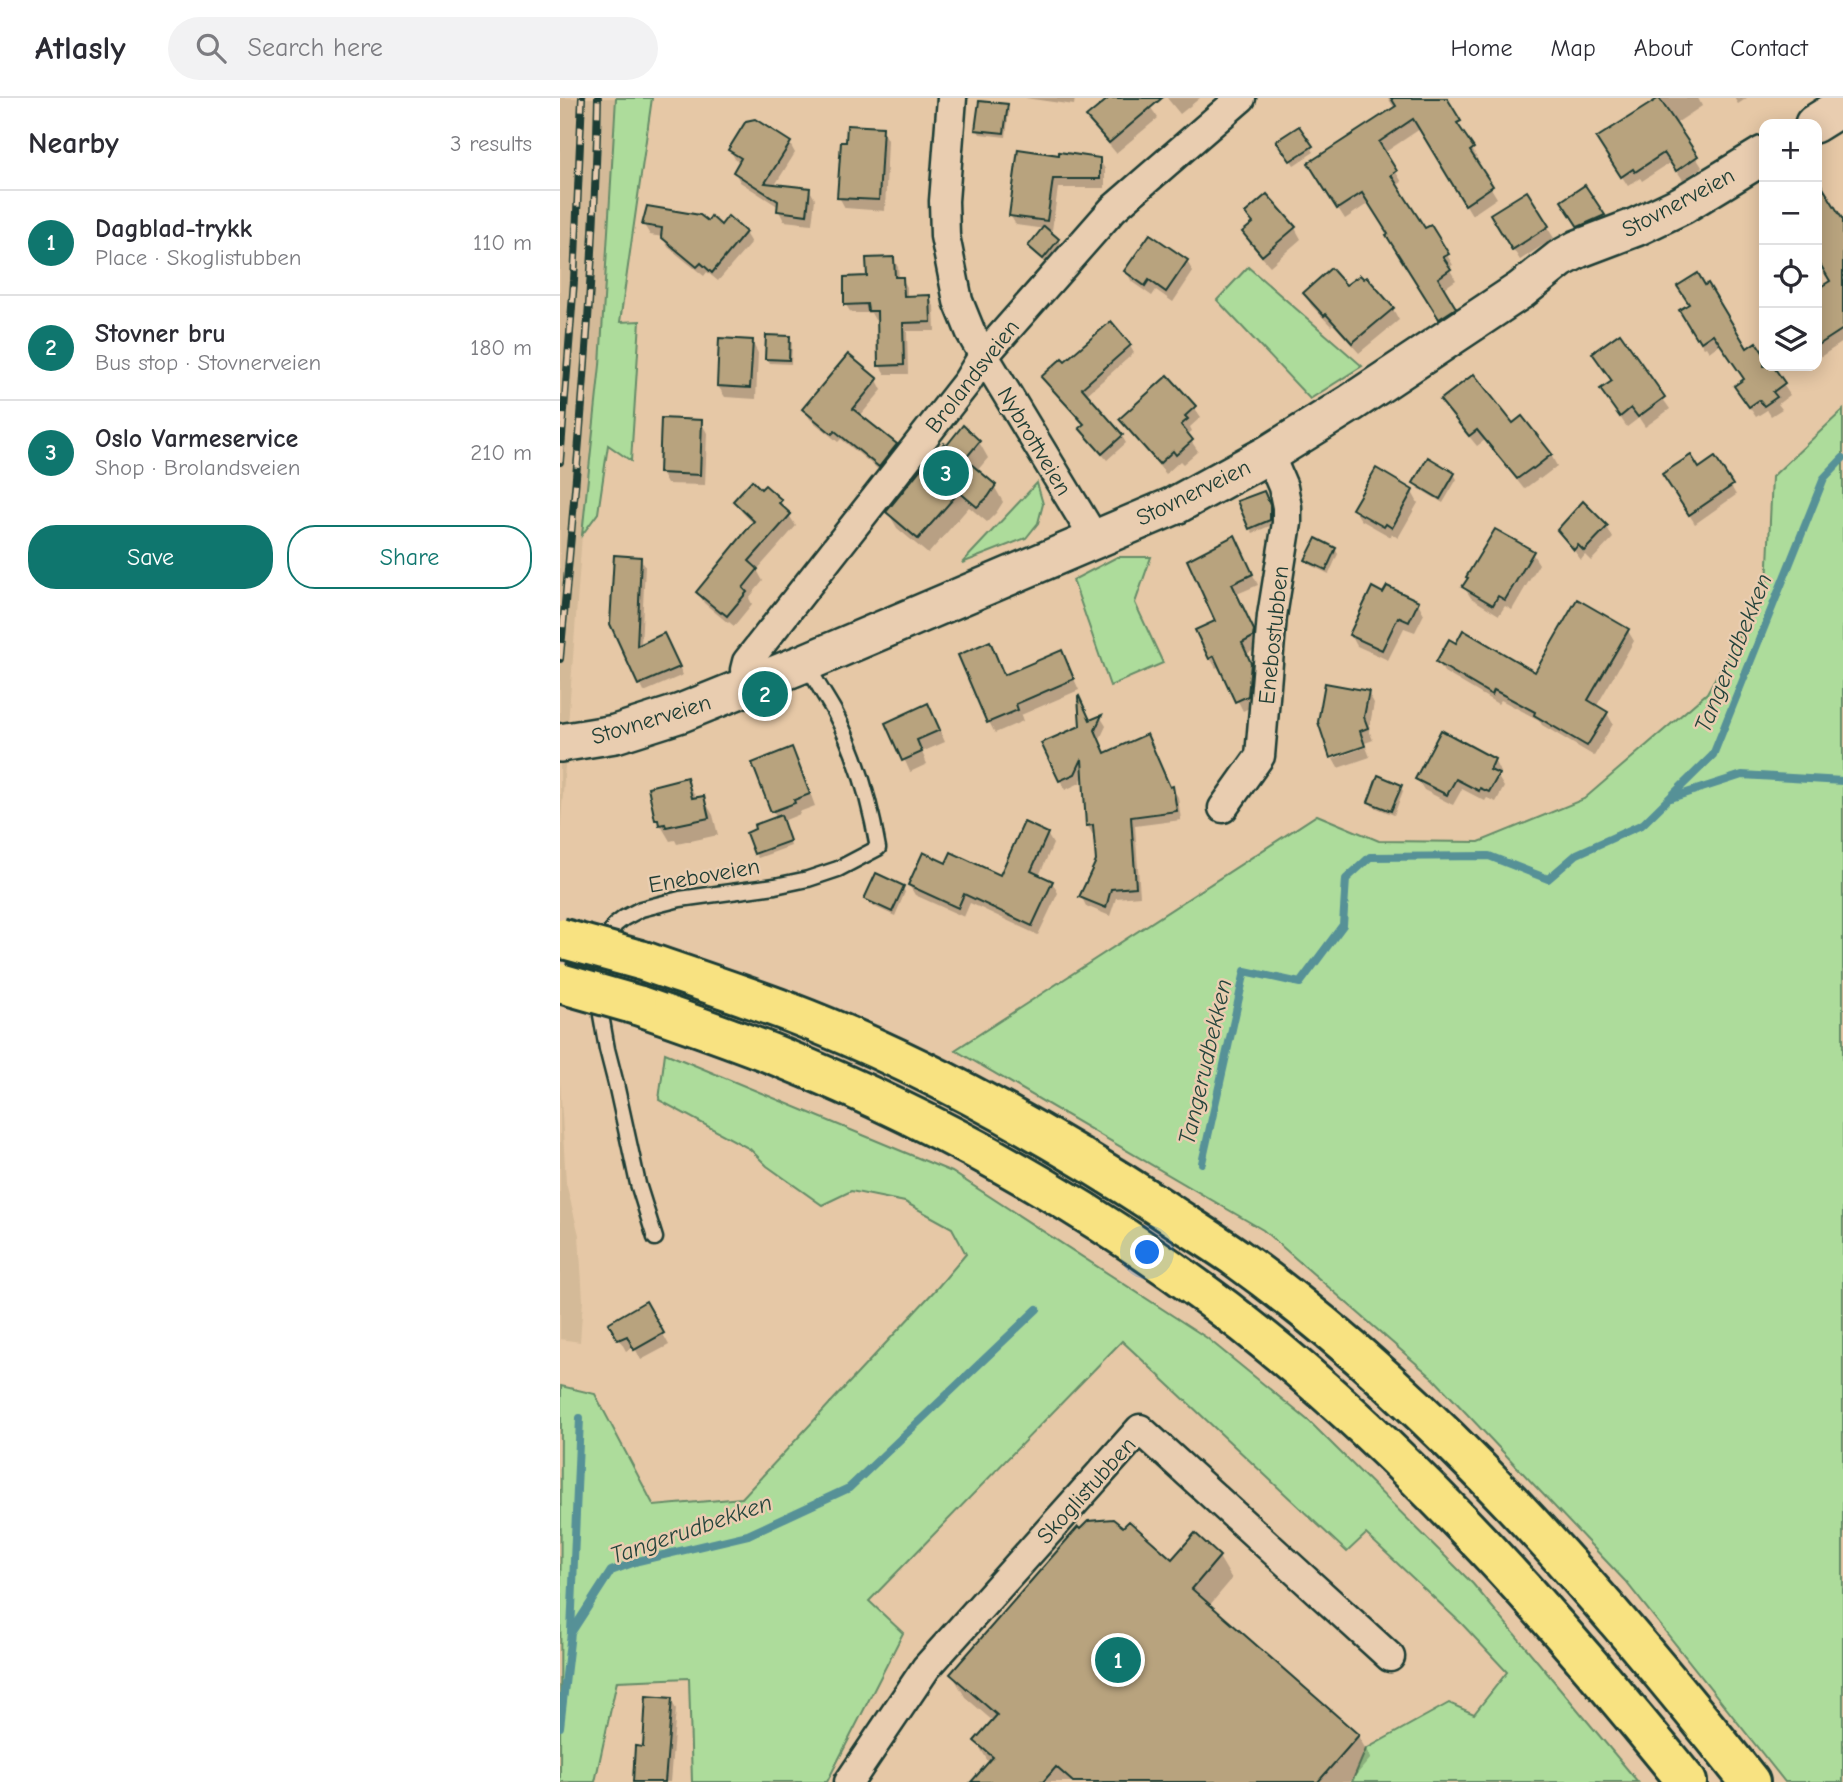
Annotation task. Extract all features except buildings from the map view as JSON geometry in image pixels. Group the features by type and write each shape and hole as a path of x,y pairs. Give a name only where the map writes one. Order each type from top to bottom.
{"highway":[{"path":"560,938 640,960 788,1012 880,1051 949,1084 1097,1166 1237,1258 1308,1313 1366,1363 1424,1414 1473,1464 1595,1596 1750,1782"},
{"path":"560,984 637,1005 776,1055 860,1092 1003,1164 1145,1252 1278,1351 1439,1500 1583,1655 1687,1782"}],"street":[{"name":"Nybrottveien","path":"952,98 944,201 945,236 958,300 984,356 1093,539"},
{"name":"Brolandsveien","path":"750,685 745,670 747,662 967,382 984,356 1113,209 1241,98"},
{"path":"1822,119 1843,106"},
{"name":"Stovnerveien","path":"569,742 647,725 750,685 1176,505 1269,454 1351,403 1521,290 1560,259 1682,205 1759,158"},
{"name":"Enebostubben","path":"1223,808 1260,756 1272,616 1287,515 1283,487 1269,454"},
{"name":"Skoglistubben","path":"849,1782 926,1668 1140,1429 1390,1657"}],"lane":[{"name":"Eneboveien","path":"655,1238 638,1184 601,1015 600,985 604,943 615,925 642,909 680,899 808,879 838,869 878,848 873,817 854,757 834,711 807,662"}],"shaded area":[{"path":"560,98 616,98 600,365 582,535 560,834"},
{"path":"560,1082 566,1183 579,1235 583,1300 580,1342 560,1339"}],"green space":[{"path":"616,98 652,98 620,322 640,321 631,461 608,445 598,513 582,535 600,365"},
{"path":"1248,267 1362,366 1310,399 1217,300"},
{"path":"1843,410 1843,1782 1785,1782 1626,1582 1434,1379 1263,1230 955,1050 1317,815 1379,841 1479,842 1584,799 1707,693 1767,586 1772,477"},
{"path":"1037,483 1043,504 1038,523 1026,538 962,563"},
{"path":"1117,557 1151,557 1135,603 1163,663 1110,686 1073,580"},
{"path":"665,1053 952,1172 1207,1338 1310,1422 1473,1584 1638,1782 1352,1782 1366,1749 1449,1703 1474,1714 1507,1672 1462,1624 1366,1534 1347,1552 1122,1341 869,1601 903,1633 827,1782 692,1782 689,1678 617,1681 595,1782 560,1782 561,1386 595,1394 654,1506 742,1498 966,1254 952,1228 905,1202 851,1191 822,1205 767,1166 750,1149 659,1100"}],"waterway":[{"name":"Tangerudbekken","path":"1202,1163 1245,971 1300,983 1343,925 1346,879 1370,857 1489,856 1548,879 1577,854 1643,824 1713,755 1824,478 1843,458"},
{"path":"1671,798 1742,775 1843,781"},
{"name":"Tangerudbekken","path":"560,1727 571,1633 611,1571 638,1561 748,1535 849,1488 1037,1309"},
{"path":"571,1632 580,1418"}],"railway":[{"path":"560,462 574,281 582,98"},
{"path":"560,659 589,308 598,98"}],"place":[{"name":"Oslo Varmeservice","path":"946,473"},
{"name":"Stovner bru","path":"765,694"},
{"name":"Dagblad-trykk","path":"1118,1660"}]}
